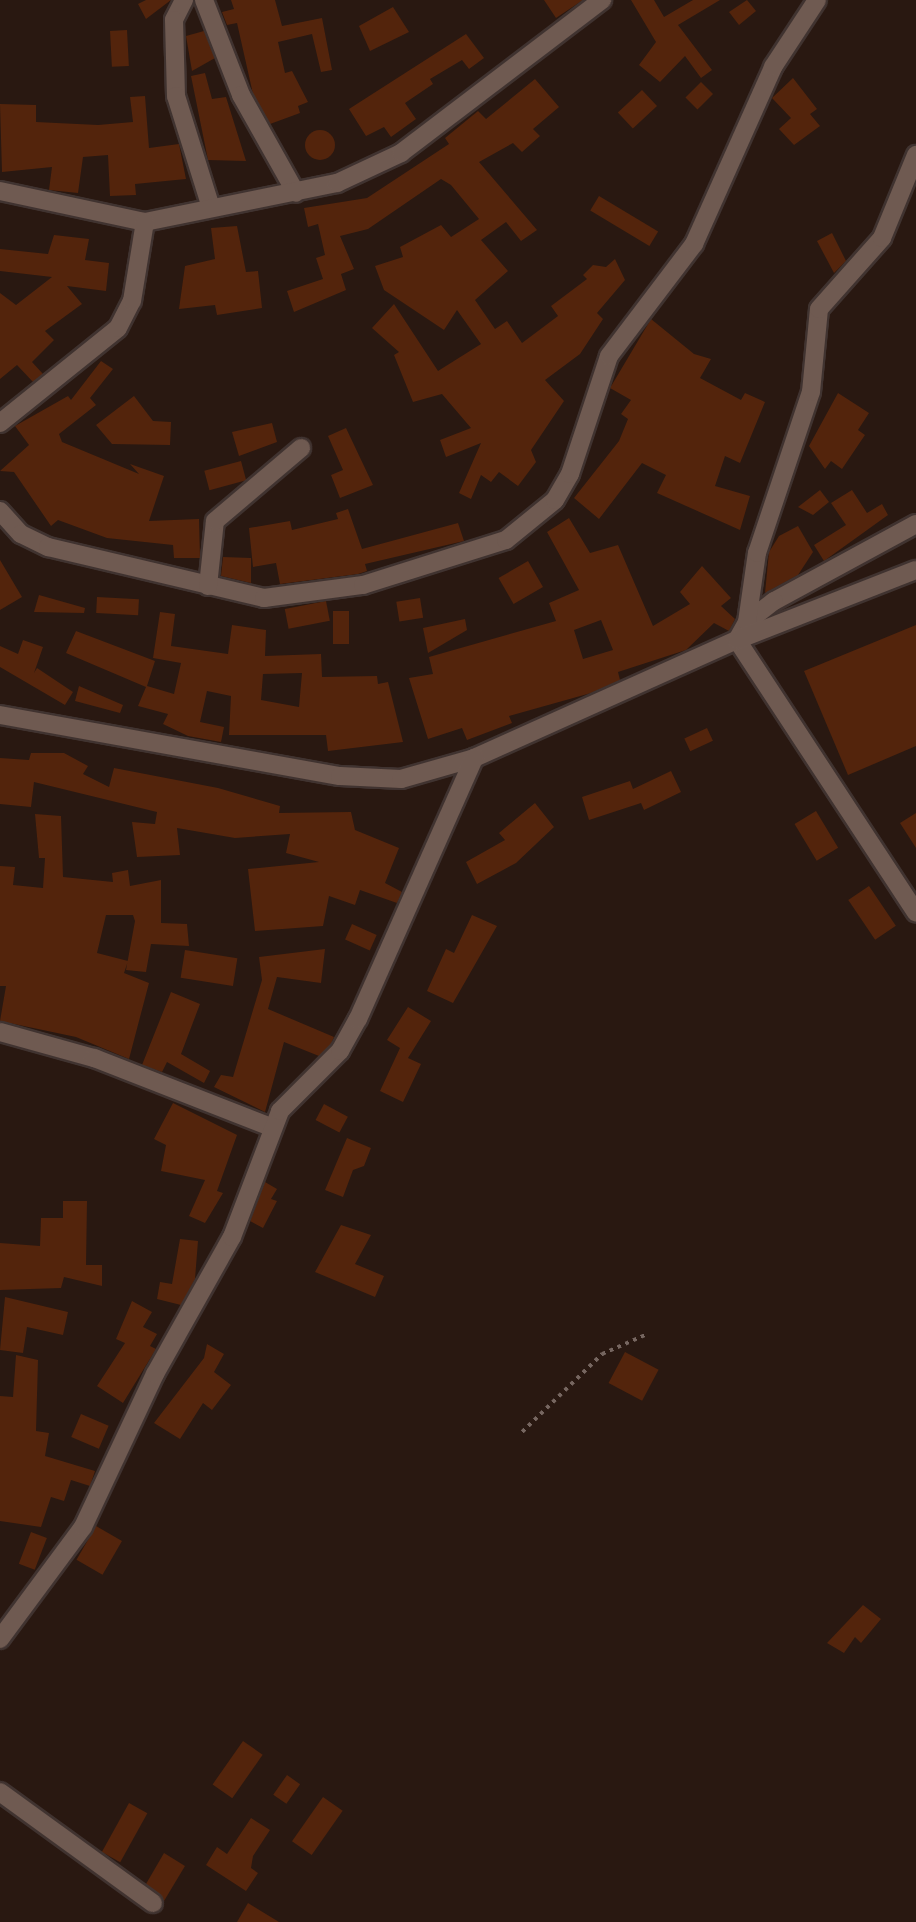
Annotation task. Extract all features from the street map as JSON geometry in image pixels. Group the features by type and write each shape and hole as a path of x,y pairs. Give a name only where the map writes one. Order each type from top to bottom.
{"street":[{"path":"184,0 174,20 176,96 211,208"},
{"path":"204,0 241,95 296,193"},
{"path":"0,191 145,222 296,193 366,174 401,153 602,0"},
{"path":"0,511 21,534 48,547 264,598 362,584 506,540 555,500 570,474 609,356 694,244 772,67 817,0"},
{"path":"737,640 747,622 757,553 811,392 820,309 882,239 916,155"},
{"path":"0,424 118,328 132,300 145,222"},
{"path":"208,586 215,521 301,448"},
{"path":"747,622 797,586 916,523"},
{"path":"0,715 340,776 401,779 474,758 737,640 916,570"},
{"path":"737,640 916,913"},
{"path":"0,1639 83,1527 155,1374 232,1237 271,1127 290,1098 340,1051 358,1019 474,758"},
{"path":"0,1032 94,1058 271,1127"},
{"path":"0,1792 153,1903"}],"path":[{"path":"522,1432 602,1354 645,1335"}],"building":[{"path":"146,0 171,0 146,19 138,4"},
{"path":"231,0 275,0 282,26 322,18 332,70 321,72 312,34 278,42 285,73 292,71 308,102 298,106 300,113 270,124 253,94 237,23 227,25 222,12 234,9"},
{"path":"544,0 583,0 556,18"},
{"path":"631,0 654,0 664,17 693,0 720,0 678,25 712,70 701,78 685,56 660,82 639,65 656,42"},
{"path":"747,0 756,11 739,25 729,12"},
{"path":"393,7 409,32 370,51 359,26"},
{"path":"127,30 129,66 112,67 110,31"},
{"path":"204,31 215,58 192,71 186,36"},
{"path":"466,34 484,58 469,69 462,60 430,79 433,84 405,103 416,119 391,137 384,127 366,136 349,109"},
{"path":"205,73 212,99 226,97 246,161 208,160 191,76"},
{"path":"793,78 817,109 810,114 820,126 794,145 779,129 791,118 772,98"},
{"path":"535,79 559,107 533,129 540,136 522,152 513,143 479,162 537,230 521,241 506,222 481,240 508,271 475,300 495,329 507,321 522,343 558,316 551,306 587,279 583,275 593,265 606,267 615,259 625,280 597,313 603,319 580,354 545,380 564,401 531,450 536,462 518,486 499,472 491,482 481,475 471,499 459,493 481,443 446,457 440,440 471,428 442,394 413,402 394,355 399,352 372,328 394,304 438,371 481,344 457,310 444,330 384,290 375,266 403,257 400,247 441,225 451,237 479,219 451,185 441,179 368,229 340,236 354,269 341,274 346,290 294,312 287,291 323,279 316,258 325,255 318,224 308,227 304,208 367,198 449,144 445,138 478,111 486,119"},
{"path":"701,82 713,94 697,110 685,98"},
{"path":"642,90 657,106 633,129 618,113"},
{"path":"145,96 149,148 179,144 186,179 135,184 136,195 110,196 108,155 83,157 78,193 49,190 52,167 2,172 0,104 36,105 36,122 98,125 133,122 130,97"},
{"path":"320,130 326,131 334,139 334,151 326,159 320,160 314,159 306,151 305,145 306,139 314,131"},
{"path":"599,196 658,232 649,246 590,211"},
{"path":"237,226 246,272 258,271 262,308 217,315 215,305 179,309 185,266 215,259 211,228"},
{"path":"832,233 846,261 834,273 817,241"},
{"path":"54,235 89,239 85,260 109,263 106,291 67,286 82,304 45,331 54,340 32,362 43,374 33,382 17,365 0,379 0,293 16,305 52,277 0,271 0,249 48,254"},
{"path":"651,319 694,354 711,359 700,378 741,400 745,393 765,402 740,463 725,456 715,486 750,496 740,530 657,493 666,475 642,463 599,519 574,498 619,441 628,419 621,414 631,400 610,388"},
{"path":"101,361 113,369 90,398 96,405 59,434 62,442 139,474 130,464 164,476 149,521 199,519 200,558 174,558 173,545 107,538 58,520 51,526 14,472 0,471 29,445 15,426 68,396 71,400"},
{"path":"838,393 869,413 858,430 865,435 842,469 831,461 825,469 809,446"},
{"path":"134,396 153,421 171,422 170,445 112,444 96,425"},
{"path":"272,423 277,442 239,456 232,432"},
{"path":"346,428 373,485 340,498 331,475 343,470 328,436"},
{"path":"241,461 246,480 209,490 204,471"},
{"path":"820,490 829,502 813,515 798,507"},
{"path":"852,490 867,513 882,504 888,515 824,561 814,545 846,525 831,503"},
{"path":"348,509 362,549 458,523 464,541 365,564 367,571 358,574 280,584 276,563 253,567 249,528 290,521 292,530 338,519 336,513"},
{"path":"569,518 590,553 618,545 653,626 690,604 680,592 702,566 731,598 721,606 735,619 729,631 714,623 686,650 618,672 620,680 591,693 509,716 512,723 467,740 462,728 428,739 409,678 433,674 429,657 556,621 549,603 579,590 547,532","holes":["601,620 613,650 583,659 574,630"]},
{"path":"798,526 813,552 798,575 765,593 769,552 779,536"},
{"path":"223,557 251,558 251,583 221,576"},
{"path":"0,560 22,597 0,610"},
{"path":"528,561 543,587 514,604 499,578"},
{"path":"39,595 85,608 84,613 34,612"},
{"path":"97,597 139,599 138,615 96,613"},
{"path":"420,598 423,618 399,622 396,602"},
{"path":"326,601 330,621 289,629 285,609"},
{"path":"333,611 349,611 349,644 333,644"},
{"path":"160,612 175,614 171,646 228,654 232,625 266,630 265,656 321,654 322,677 377,676 378,684 388,682 403,742 328,751 326,735 229,735 231,696 207,691 200,722 224,727 221,742 188,736 163,724 168,714 138,706 146,687 66,653 76,631 155,661 147,686 174,694 181,663 153,658","holes":["302,673 299,707 261,700 263,674"]},
{"path":"465,619 467,630 428,653 423,628"},
{"path":"916,625 916,746 848,775 804,671"},
{"path":"23,640 43,647 34,673 37,668 73,692 65,705 0,667 0,646 18,654"},
{"path":"79,686 123,705 120,713 75,701"},
{"path":"707,728 713,741 690,751 684,739"},
{"path":"31,753 64,753 88,766 83,774 109,787 114,768 218,788 280,806 279,813 351,812 355,830 399,848 385,883 402,892 397,903 360,890 355,905 329,896 323,926 255,931 248,869 319,862 286,853 290,834 235,838 177,828 180,855 137,857 132,822 155,824 157,812 34,782 31,807 0,804 0,758 29,760"},
{"path":"671,771 681,792 644,810 641,803 589,820 582,797 630,781 633,789"},
{"path":"535,803 554,827 516,863 477,884 466,862 505,840 499,833"},
{"path":"816,811 838,848 817,861 795,824"},
{"path":"916,813 916,848 900,823"},
{"path":"35,814 61,816 63,877 113,882 112,873 128,870 130,886 161,880 161,923 187,924 189,946 151,944 146,972 126,970 127,963 124,973 149,983 129,1059 76,1037 0,1021 6,986 0,986 0,866 15,867 13,885 43,888 45,858 39,858","holes":["106,915 133,915 135,921 128,961 97,953"]},
{"path":"869,886 896,926 875,940 848,900"},
{"path":"472,915 497,926 453,1003 427,991 446,949 454,953"},
{"path":"352,924 377,935 370,951 345,940"},
{"path":"325,949 321,983 277,977 268,1009 334,1037 331,1044 319,1056 284,1042 265,1112 214,1087 221,1075 233,1077 262,980 259,957"},
{"path":"185,950 237,958 233,986 181,978"},
{"path":"171,992 200,1004 181,1054 210,1071 204,1083 167,1062 162,1072 142,1065"},
{"path":"408,1007 431,1021 408,1058 421,1064 403,1102 380,1091 400,1048 387,1040"},
{"path":"173,1103 237,1135 217,1191 223,1193 205,1223 189,1216 205,1180 161,1171 166,1145 154,1139"},
{"path":"324,1104 348,1117 339,1133 316,1120"},
{"path":"347,1138 371,1148 364,1166 353,1170 343,1197 325,1190"},
{"path":"265,1182 277,1189 271,1199 277,1201 263,1228 250,1221"},
{"path":"63,1201 87,1201 86,1265 102,1265 102,1286 64,1277 61,1288 0,1290 0,1243 40,1246 41,1218 63,1218"},
{"path":"341,1225 371,1235 355,1264 384,1276 375,1297 315,1272"},
{"path":"180,1239 198,1241 195,1279 181,1305 157,1299 160,1282 172,1284"},
{"path":"5,1297 68,1312 63,1335 27,1327 23,1353 0,1350"},
{"path":"132,1301 152,1312 143,1327 157,1334 150,1346 156,1349 123,1403 97,1386 125,1343 116,1339"},
{"path":"207,1344 224,1354 214,1372 231,1385 212,1410 203,1403 180,1439 154,1423 204,1358"},
{"path":"625,1352 659,1370 642,1401 609,1383"},
{"path":"16,1355 38,1360 36,1431 49,1433 45,1456 95,1471 90,1486 71,1480 64,1501 51,1497 41,1527 0,1521 0,1396 13,1397"},
{"path":"81,1414 109,1426 99,1449 71,1437"},
{"path":"96,1526 122,1541 102,1575 76,1560"},
{"path":"31,1532 47,1538 35,1570 19,1564"},
{"path":"863,1605 881,1619 861,1643 855,1637 844,1653 827,1643"},
{"path":"243,1741 263,1755 232,1798 213,1784"},
{"path":"287,1775 300,1784 286,1804 273,1795"},
{"path":"323,1797 343,1811 312,1855 292,1841"},
{"path":"129,1803 147,1813 120,1862 102,1852"},
{"path":"251,1818 270,1830 253,1856 251,1868 258,1873 246,1891 206,1865 217,1847 227,1854"},
{"path":"164,1853 185,1866 164,1901 146,1884"},
{"path":"248,1903 279,1922 237,1922"}]}
